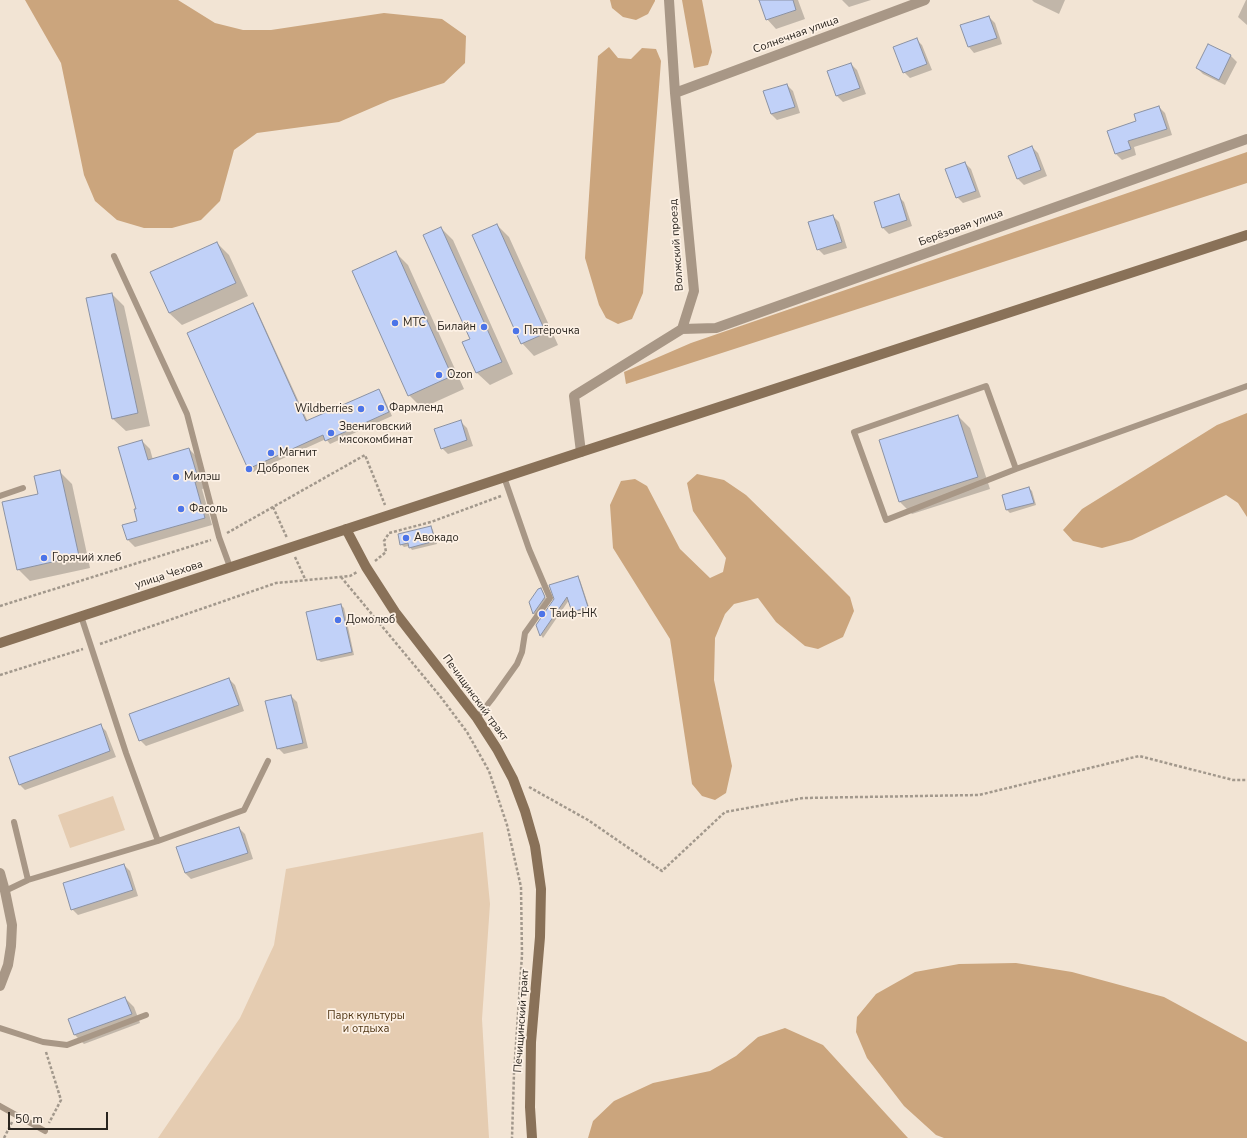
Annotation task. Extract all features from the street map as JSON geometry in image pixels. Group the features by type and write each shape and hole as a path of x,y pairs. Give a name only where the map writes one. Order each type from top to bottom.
{"street":[{"name":"Волжский проезд","path":"669,0 675,92 694,291 682,329"},
{"name":"Солнечная улица","path":"675,92 924,0"},
{"name":"Берёзовая улица","path":"682,329 716,328 1247,139"},
{"name":"улица Чехова","path":"0,643 1247,235"},
{"path":"581,452 574,396 682,329"},
{"name":"Печищинский тракт","path":"346,529 366,567 395,612 477,718 497,749 513,779 525,811 535,846 541,889 540,937 531,1042 530,1107 532,1138"},
{"path":"0,873 12,925 8,965 0,986"}],"lane":[{"path":"114,256 187,414 219,537 230,567"},
{"path":"1016,469 986,386 854,432 886,520 1016,469 1247,386"},
{"path":"477,718 517,664 522,652 525,633 550,598 529,549 504,477"},
{"path":"0,496 23,488"},
{"path":"82,616 126,753 158,841"},
{"path":"3,886 28,880 158,841 244,810 268,761"},
{"path":"14,822 28,880"},
{"path":"0,1028 43,1042 67,1045 146,1015"},
{"path":"0,1106 45,1131"}],"path":[{"path":"0,675 91,646 276,583 350,576 366,567 386,552 384,541 389,534 431,522 492,498 510,493"},
{"path":"341,577 440,696 466,732 489,771 507,825 522,894 522,955 514,1073 512,1138"},
{"path":"513,779 588,820 662,871 725,812 803,798 979,795 1139,756 1233,780 1247,780"},
{"path":"43,1042 61,1100 45,1131"},
{"path":"4,1138 16,1115"}],"green space":[{"path":"113,796 125,830 70,848 58,815"},
{"name":"Парк культуры и отдыха","path":"483,832 490,904 482,1019 489,1138 158,1138 240,1018 274,945 286,869"}],"shaded area":[{"path":"25,0 178,0 215,23 243,30 271,30 384,13 442,19 466,36 465,63 444,83 390,100 339,122 257,133 234,150 220,201 201,220 172,228 144,228 117,220 95,201 84,175 61,63"},
{"path":"610,0 655,1 648,14 636,20 623,17 612,8"},
{"path":"682,0 702,0 712,52 708,65 694,68"},
{"path":"609,47 618,58 631,59 642,48 656,49 661,61 643,293 632,319 618,324 606,318 599,305 585,258 598,56"},
{"path":"1247,152 1247,183 626,384 624,372 691,343"},
{"path":"1247,413 1247,517 1238,503 1226,495 1132,540 1102,548 1073,541 1063,530 1082,509 1217,425"},
{"path":"697,474 724,480 746,495 850,597 854,611 843,637 818,649 805,646 776,622 758,598 734,604 725,614 715,638 714,680 732,766 726,793 715,800 702,796 692,784 670,639 613,548 610,505 621,481 635,479 647,486 680,549 710,578 723,572 726,558 693,511 687,483"},
{"path":"1016,963 1072,972 1164,997 1247,1042 1247,1138 944,1138 936,1135 904,1106 867,1058 856,1032 857,1017 876,994 915,972 959,964"},
{"path":"785,1028 823,1045 908,1138 588,1138 593,1121 614,1101 653,1083 710,1071 736,1056 758,1037"}],"building":[{"path":"759,0 793,0 796,10 766,20"},
{"path":"989,16 997,38 968,47 960,25"},
{"path":"917,38 927,64 903,73 893,47"},
{"path":"1208,44 1231,55 1219,80 1196,68"},
{"path":"851,63 860,88 836,96 827,71"},
{"path":"787,84 795,107 771,114 763,91"},
{"path":"1159,106 1167,129 1128,141 1131,149 1115,154 1107,131 1136,121 1134,114"},
{"path":"1032,146 1041,170 1017,179 1008,156"},
{"path":"965,162 976,191 956,198 945,169"},
{"path":"899,194 907,220 882,228 874,202"},
{"path":"833,215 842,242 817,250 808,222"},
{"path":"497,224 546,333 521,344 472,235"},
{"path":"441,227 502,362 476,373 462,342 470,339 423,235"},
{"path":"217,242 236,283 169,313 150,272"},
{"path":"396,251 452,376 408,396 352,271"},
{"path":"112,293 138,413 112,419 86,298"},
{"path":"253,303 306,421 379,389 389,412 325,441 323,435 248,469 187,333"},
{"path":"958,415 978,477 899,502 879,440"},
{"path":"461,420 467,440 441,449 434,429"},
{"path":"142,440 148,460 189,448 199,481 195,482 205,518 127,540 122,525 137,521 134,509 136,509 118,447"},
{"path":"60,470 79,556 17,570 2,502 38,494 34,476"},
{"path":"1029,487 1034,503 1006,510 1002,495"},
{"path":"431,526 435,541 409,548 408,543 400,545 398,534"},
{"path":"578,576 588,607 572,612 567,597 540,636 536,625 554,599 549,585"},
{"path":"541,588 545,597 533,614 529,602 538,589"},
{"path":"341,604 352,652 317,660 306,612"},
{"path":"229,678 239,705 139,741 129,714"},
{"path":"291,695 303,743 277,749 265,701"},
{"path":"101,724 110,751 19,785 9,757"},
{"path":"239,827 248,853 185,873 176,847"},
{"path":"124,864 133,890 71,910 63,883"},
{"path":"125,997 132,1014 74,1035 68,1019"}],"place":[{"name":"МТС","path":"395,323"},
{"name":"Билайн","path":"484,327"},
{"name":"Пятёрочка","path":"516,331"},
{"name":"Ozon","path":"439,375"},
{"name":"Фармленд","path":"381,408"},
{"name":"Wildberries","path":"361,409"},
{"name":"Звениговский мясокомбинат","path":"331,433"},
{"name":"Магнит","path":"271,453"},
{"name":"Добропек","path":"249,469"},
{"name":"Милэш","path":"176,477"},
{"name":"Фасоль","path":"181,509"},
{"name":"Авокадо","path":"406,538"},
{"name":"Горячий хлеб","path":"44,558"},
{"name":"Таиф-НК","path":"542,614"},
{"name":"Домолюб","path":"338,620"}]}
